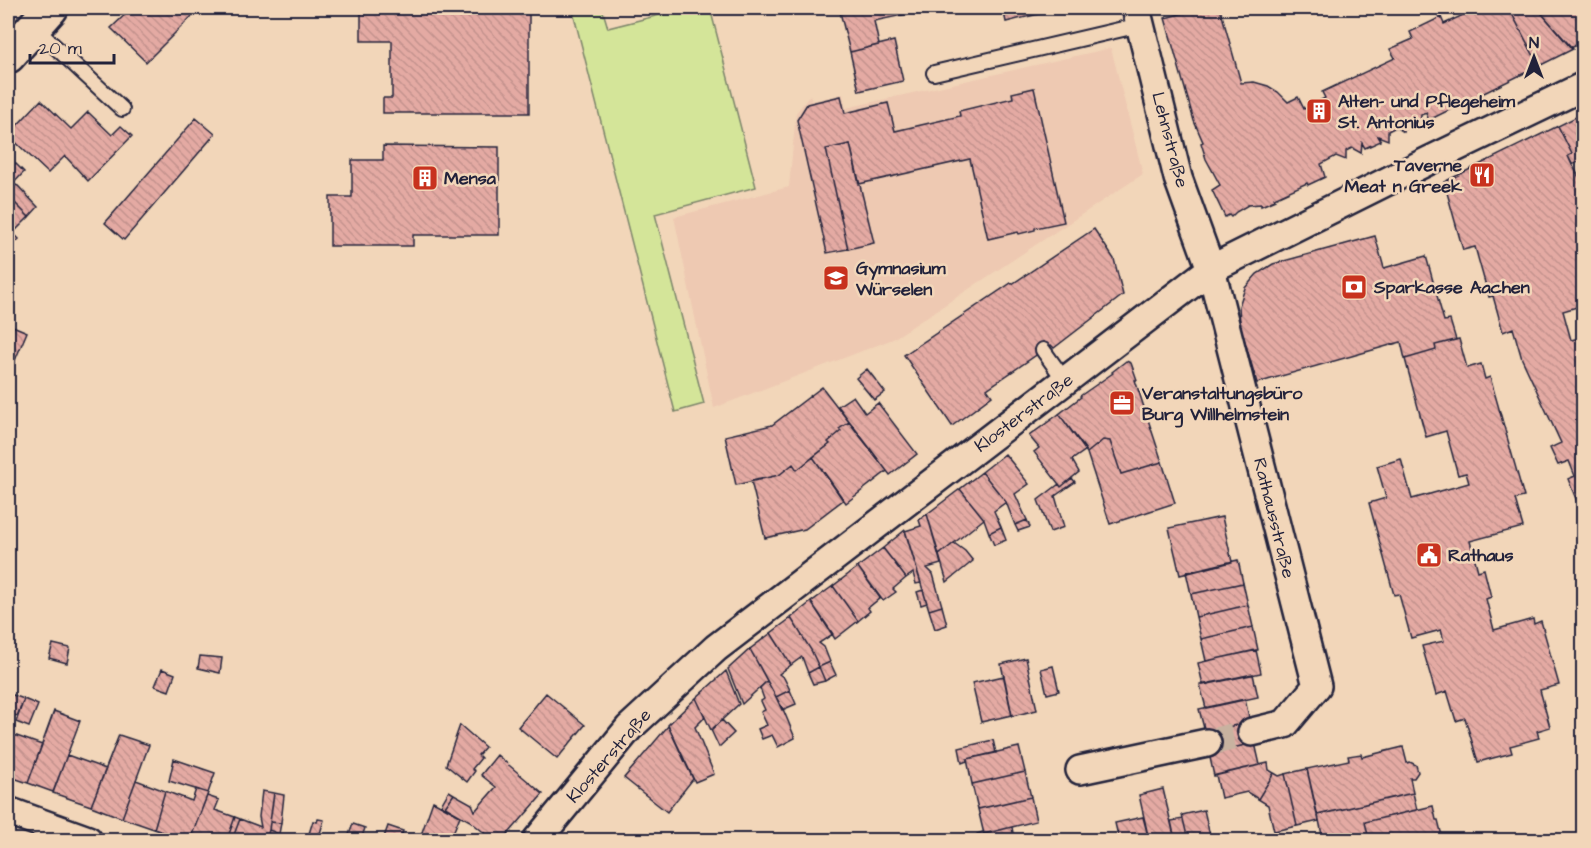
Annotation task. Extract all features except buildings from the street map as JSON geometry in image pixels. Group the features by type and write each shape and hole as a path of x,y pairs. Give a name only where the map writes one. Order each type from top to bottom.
{"main road":[{"path":"8,56 43,17"}],"street":[{"name":"Lehnstraße","path":"1138,16 1178,178 1211,269"},
{"name":"Klosterstraße","path":"537,840 629,728 716,648 1211,269 1584,86"},
{"name":"Rathausstraße","path":"1211,269 1317,686 1285,724 1252,732"},
{"path":"1080,770 1207,743"},
{"path":"8,811 88,840"}],"lane":[{"path":"934,73 1138,16"},
{"path":"43,17 123,109"},
{"path":"1043,350 1065,381"}],"shaded area":[{"name":"Gymnasium Würselen","path":"1111,48 1143,174 893,339 714,408 674,217 789,187 796,113 810,95 812,101 843,94 846,108"}],"green space":[{"path":"572,8 602,8 608,28 687,8 710,8 756,187 655,214 704,404 675,412"}],"tunnel":[{"path":"1207,743 1252,732"}],"place":[{"name":"Alten- und Pflegeheim St. Antonius","path":"1319,111"},
{"name":"Taverne Meat n Greek","path":"1482,175"},
{"name":"Mensa","path":"425,178"},
{"name":"Gymnasium Würselen","path":"836,278"},
{"name":"Sparkasse Aachen","path":"1354,287"},
{"name":"Veranstaltungsbüro Burg Willhelmstein","path":"1122,403"},
{"name":"Rathaus","path":"1429,555"}]}
